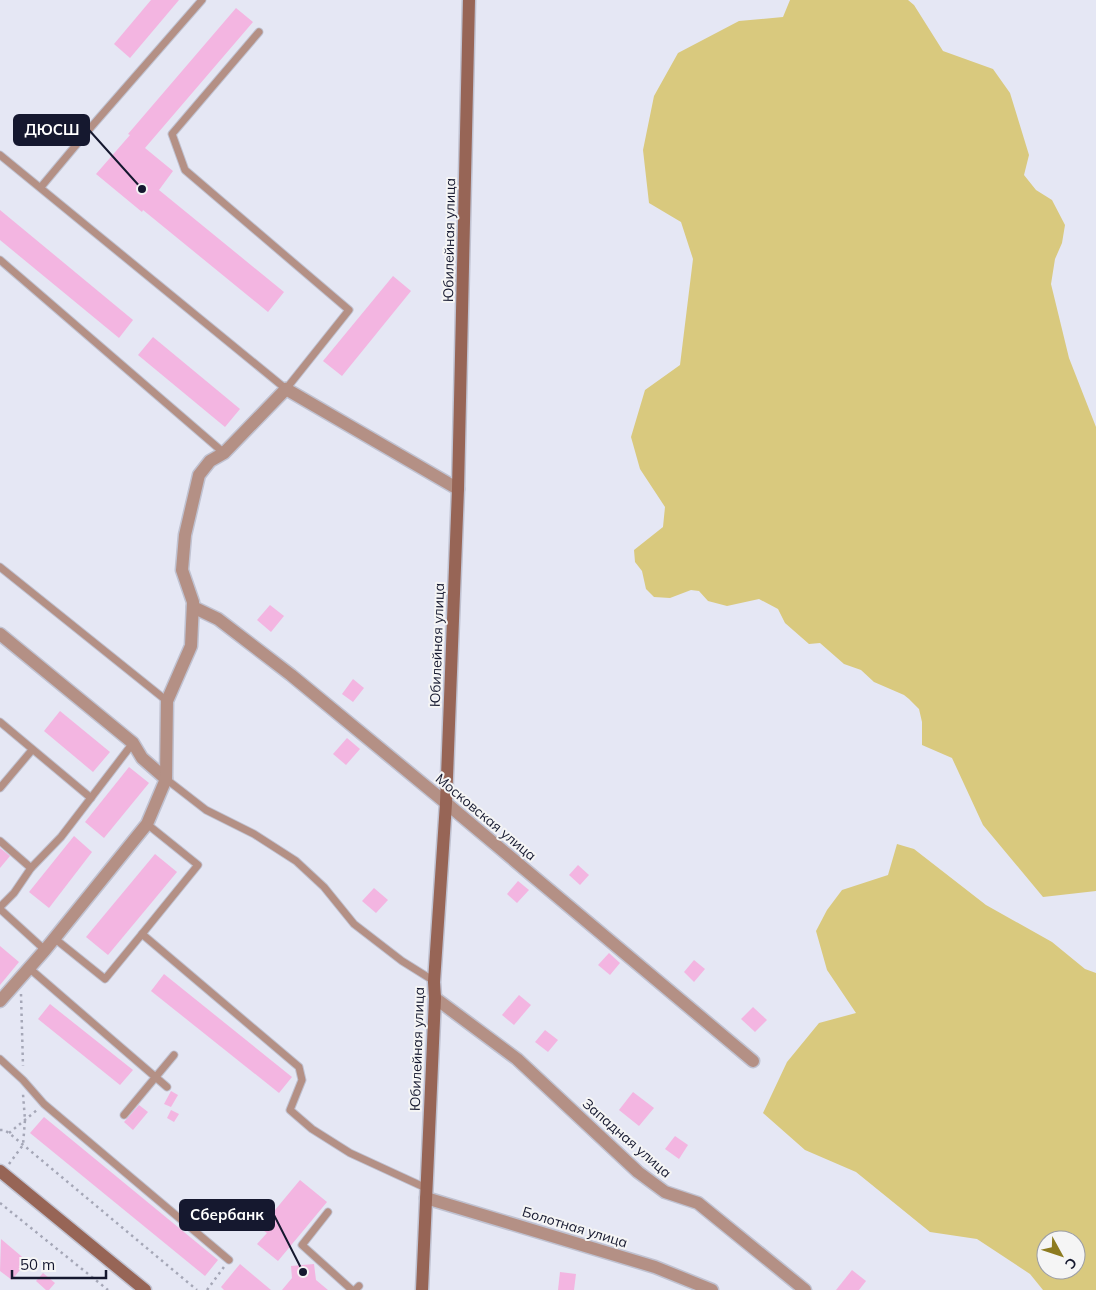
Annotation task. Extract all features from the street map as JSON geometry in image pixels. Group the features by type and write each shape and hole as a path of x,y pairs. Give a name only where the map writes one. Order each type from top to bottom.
{"main road":[{"name":"Юбилейная улица","path":"422,1290 435,998 434,982 446,803 458,489 469,0"},
{"path":"1,1172 145,1290"}],"street":[{"path":"0,1000 45,950 147,824 166,778 167,701 192,646 193,602 182,570 185,535 199,475 210,461 224,453 286,390 458,489"},
{"name":"Московская улица","path":"193,607 218,619 283,669 753,1061"},
{"path":"0,634 133,743 142,758 166,778"},
{"name":"Западная улица","path":"435,998 517,1059 638,1172 665,1192 698,1203 805,1290"},
{"name":"Болотная улица","path":"426,1193 655,1267 712,1290"}],"lane":[{"path":"41,187 202,0"},
{"path":"0,154 286,390 348,310 185,170 172,134 259,32"},
{"path":"0,260 224,453"},
{"path":"0,567 167,701"},
{"path":"0,722 91,798"},
{"path":"45,950 0,908 14,893 31,868 61,837 133,743"},
{"path":"0,788 32,750"},
{"path":"166,778 206,810 254,834 296,860 324,887 354,924 402,961 434,982"},
{"path":"54,938 105,979 142,934 198,865 147,824"},
{"path":"0,841 31,868"},
{"path":"142,934 299,1067 302,1080 290,1110 312,1129 350,1154 426,1193"},
{"path":"25,972 167,1087"},
{"path":"124,1115 174,1055"},
{"path":"0,1059 23,1080 44,1104 229,1260"},
{"path":"328,1212 302,1246 355,1289"}],"path":[{"path":"1,1172 24,1145 25,972"},
{"path":"9,1133 44,1104"},
{"path":"0,1130 9,1133 24,1145 197,1290"},
{"path":"0,1203 108,1290"},
{"path":"207,1290 229,1260"}],"shaded area":[{"path":"790,0 908,0 914,5 943,51 993,69 1010,93 1029,155 1024,175 1036,190 1052,200 1065,225 1062,243 1055,259 1051,284 1069,358 1096,427 1096,891 1043,897 983,825 952,758 922,745 922,722 919,709 904,695 874,682 861,670 844,664 820,643 809,644 785,623 778,609 759,599 727,606 708,601 699,591 691,590 670,598 654,597 646,589 642,571 635,562 634,550 663,527 665,507 640,469 631,437 645,390 680,365 693,259 681,222 649,203 643,150 654,96 678,53 739,21 783,17"},
{"path":"897,844 914,849 986,905 1052,942 1085,969 1096,973 1096,1290 1043,1290 1030,1274 977,1239 930,1232 856,1172 805,1150 763,1113 787,1062 819,1023 856,1013 827,970 816,931 827,910 842,890 888,875"}],"building":[{"path":"151,0 179,0 130,58 114,44"},
{"path":"236,8 253,22 145,148 173,171 159,190 284,292 268,312 96,174"},
{"path":"0,210 133,320 119,338 0,240"},
{"path":"393,276 411,291 342,376 323,361"},
{"path":"153,337 240,409 225,427 138,355"},
{"path":"270,605 284,616 271,632 257,620"},
{"path":"353,679 364,688 353,702 342,694"},
{"path":"60,711 110,752 93,772 44,731"},
{"path":"347,738 360,749 346,765 333,754"},
{"path":"129,767 149,783 104,838 85,822"},
{"path":"74,836 92,852 49,908 29,892"},
{"path":"0,848 10,856 0,868"},
{"path":"155,854 177,872 108,955 86,937"},
{"path":"578,865 589,875 580,885 569,875"},
{"path":"518,881 529,890 517,903 507,894"},
{"path":"374,888 388,900 376,913 362,901"},
{"path":"0,946 19,962 0,985"},
{"path":"609,953 620,963 610,975 598,965"},
{"path":"694,960 705,969 694,982 684,972"},
{"path":"164,974 292,1077 279,1093 151,991"},
{"path":"519,995 531,1005 514,1025 502,1015"},
{"path":"50,1004 133,1070 120,1085 38,1019"},
{"path":"753,1007 767,1020 755,1032 741,1019"},
{"path":"545,1030 558,1040 548,1052 535,1042"},
{"path":"171,1091 178,1095 171,1107 164,1104"},
{"path":"633,1092 654,1108 639,1126 619,1110"},
{"path":"139,1105 148,1112 133,1130 124,1122"},
{"path":"171,1110 179,1114 174,1122 167,1118"},
{"path":"44,1117 218,1260 205,1276 30,1133"},
{"path":"675,1136 688,1145 679,1159 665,1149"},
{"path":"300,1180 327,1202 278,1261 257,1244 267,1233 260,1228"},
{"path":"1,1239 27,1261 12,1280 0,1271"},
{"path":"240,1264 271,1290 224,1290 221,1287"},
{"path":"314,1264 316,1280 328,1290 282,1290 292,1278 291,1266"},
{"path":"852,1270 866,1281 859,1290 836,1290"},
{"path":"560,1272 576,1274 574,1290 558,1290"},
{"path":"43,1273 55,1283 49,1290 46,1290 36,1281"}],"place":[{"name":"ДЮСШ","path":"142,189"},
{"name":"Сбербанк","path":"303,1272"}]}
